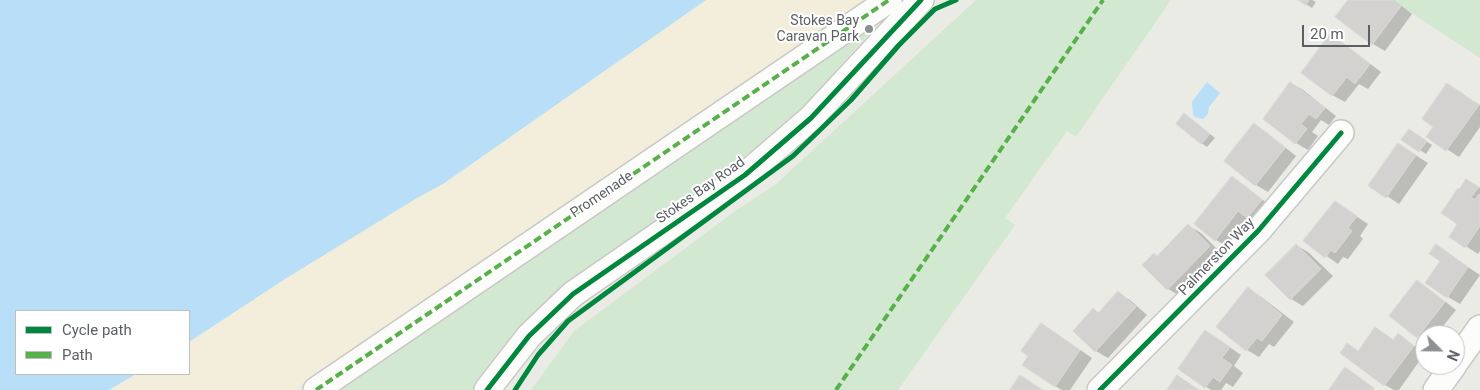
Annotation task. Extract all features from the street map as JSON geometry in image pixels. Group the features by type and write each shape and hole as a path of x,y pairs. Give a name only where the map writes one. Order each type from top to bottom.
{"street":[{"name":"Promenade","path":"316,390 889,0"},
{"name":"Stokes Bay Road","path":"487,390 529,336 573,294 745,175 811,118 921,0"},
{"name":"Palmerston Way","path":"1100,390 1258,232 1341,133"},
{"path":"1465,349 1480,328"},
{"path":"1436,390 1446,375"}],"green space":[{"path":"976,0 1171,0 1076,137 1067,131 1005,218 1015,225 898,390 531,390 574,331 738,209 776,184"},
{"path":"1393,0 1480,0 1480,58 1401,6"},
{"path":"888,12 819,90 780,130 691,196 569,281 524,322 478,390 335,390"}],"sand":[{"path":"578,0 866,0 599,188 295,390 0,390 0,363 15,375 190,375 190,310"}],"water":[{"path":"0,0 706,0 443,184 285,279 190,341 190,310 15,310 15,375 134,375 109,390 0,390"},
{"path":"1207,82 1220,93 1209,107 1208,114 1203,119 1197,118 1193,115 1192,102"}],"building":[{"path":"1298,0 1309,0 1306,5"},
{"path":"1348,0 1393,0 1401,6 1372,45 1335,17"},
{"path":"1330,34 1370,64 1355,84 1347,77 1332,96 1301,73"},
{"path":"1290,82 1325,108 1316,119 1309,114 1301,124 1307,129 1295,144 1263,119"},
{"path":"1447,83 1479,105 1446,151 1426,137 1433,127 1422,119"},
{"path":"1184,113 1210,134 1201,144 1176,124"},
{"path":"1254,123 1285,148 1255,186 1224,161"},
{"path":"1409,129 1427,141 1419,152 1401,140"},
{"path":"1398,143 1416,155 1386,198 1368,186"},
{"path":"1232,176 1262,200 1247,218 1238,211 1215,241 1194,224"},
{"path":"1466,179 1479,187 1471,197 1475,200 1480,195 1480,226 1465,248 1449,237 1457,224 1441,213"},
{"path":"1335,201 1357,216 1348,228 1352,231 1335,253 1331,250 1325,258 1303,241"},
{"path":"1188,224 1210,246 1167,290 1142,265 1154,253 1157,256"},
{"path":"1296,244 1321,269 1290,300 1265,275"},
{"path":"1436,244 1468,267 1447,298 1425,283 1440,261 1429,254"},
{"path":"1417,280 1445,302 1427,325 1415,325 1415,336 1389,316"},
{"path":"1248,287 1282,315 1262,341 1257,338 1246,351 1216,327"},
{"path":"1118,291 1136,307 1095,352 1073,331 1093,308 1098,313"},
{"path":"1041,323 1080,350 1055,387 1022,365 1028,356 1021,351"},
{"path":"1375,327 1393,340 1398,333 1414,346 1384,386 1340,353 1347,343 1358,351"},
{"path":"1205,330 1230,347 1222,358 1232,365 1220,382 1213,377 1205,388 1178,369"},
{"path":"1345,367 1374,388 1373,390 1329,390"},
{"path":"1020,375 1043,390 1010,390"},
{"path":"1177,375 1199,390 1167,390"}],"marked path":[{"path":"316,390 889,0"},
{"path":"836,390 1103,0"}],"cycle path":[{"path":"487,390 529,336 573,294 745,175 811,118 921,0"},
{"path":"515,390 538,355 568,321 793,156 851,100 899,45 935,9 956,0"},
{"path":"1100,390 1258,231 1341,133"}],"place":[{"name":"Stokes Bay Caravan Park","path":"869,29"}]}
